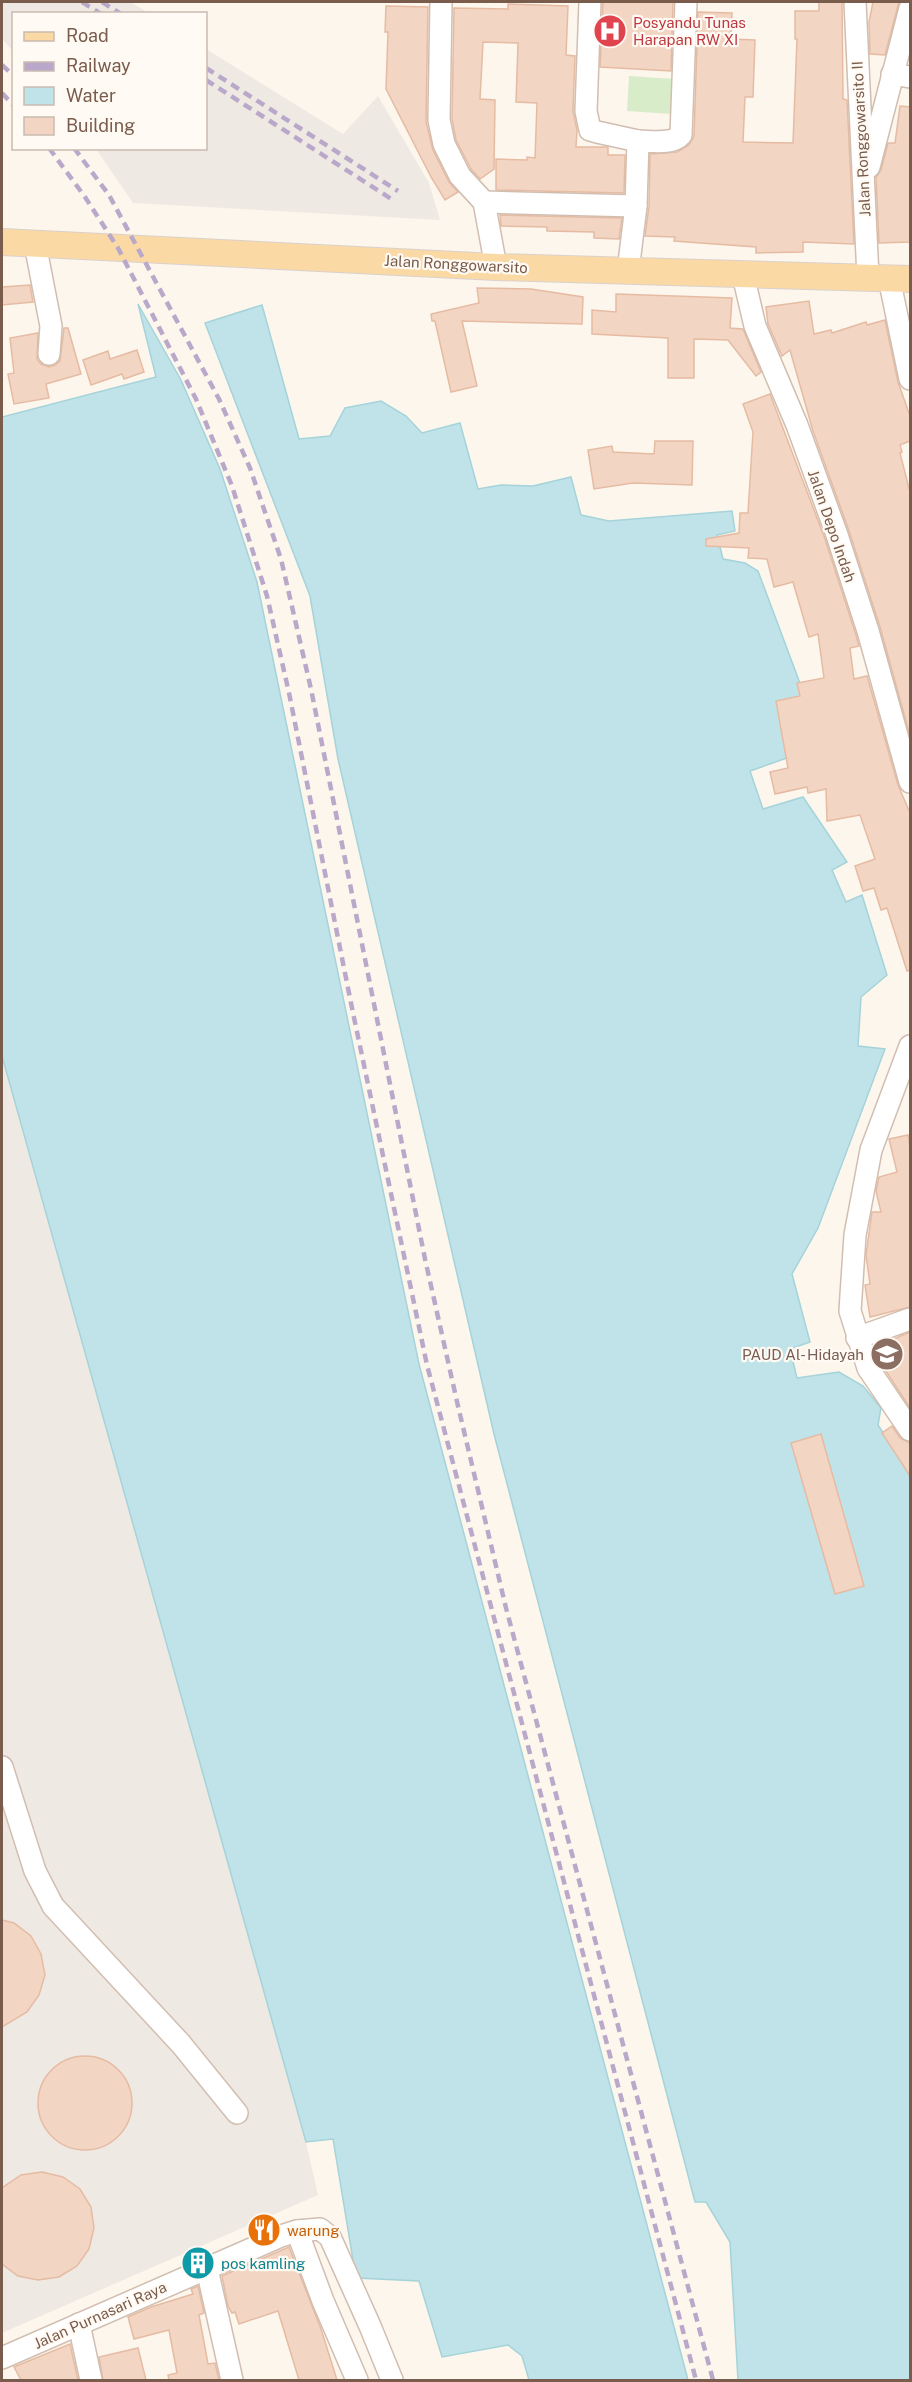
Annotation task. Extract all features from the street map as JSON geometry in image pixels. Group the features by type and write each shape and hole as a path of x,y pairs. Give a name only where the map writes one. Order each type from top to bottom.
{"main road":[{"name":"Jalan Ronggowarsito","path":"2,242 496,267 889,278"}],"street":[{"path":"441,2 439,120 441,132 444,144 460,176 484,202 496,267"},
{"path":"590,2 588,125 590,129 597,132 638,141 666,141 677,139 681,135 686,2"},
{"name":"Jalan Ronggowarsito II","path":"855,2 863,192 889,278 910,379"},
{"path":"863,192 901,75 910,8"},
{"path":"628,271 636,206 638,141"},
{"path":"484,202 636,206"},
{"path":"35,244 51,326 49,354"},
{"name":"Jalan Depo Indah","path":"743,274 755,326 797,426 834,527 868,631 910,782"},
{"path":"910,1046 871,1150 855,1235 850,1311 868,1368 910,1430"},
{"path":"857,1338 910,1319"},
{"path":"2,1767 35,1871 54,1906 181,2044 237,2113"},
{"path":"357,2380 323,2301 297,2231 321,2229 330,2237 392,2380"},
{"name":"Jalan Purnasari Raya","path":"2,2358 297,2231"},
{"path":"207,2269 232,2380"},
{"path":"79,2324 91,2380"}],"shaded area":[{"path":"2,2 130,2 147,12 12,12 12,50 2,39"},
{"path":"207,50 343,134 378,96 429,183 440,220 133,203 97,150 207,150"},
{"path":"2,1056 306,2142 318,2195 2,2333"}],"green space":[{"path":"629,76 674,79 671,114 627,111"}],"water":[{"path":"138,304 181,380 220,469 257,582 419,1364 688,2380 529,2380 522,2356 508,2345 442,2357 419,2281 356,2278 333,2139 306,2142 2,1056 2,417 156,377"},
{"path":"262,305 299,439 330,436 345,408 381,401 406,416 422,433 460,423 478,489 501,485 533,486 571,477 581,515 609,521 732,511 735,531 717,535 723,559 745,563 758,571 804,694 787,758 750,771 763,809 803,797 847,862 832,870 846,902 862,895 887,975 861,997 858,1046 885,1049 818,1228 792,1274 810,1342 790,1349 797,1378 839,1372 863,1386 881,1408 878,1425 907,1469 910,1478 910,2380 738,2380 730,2242 706,2202 695,2202 494,1434 338,759 310,596 205,323"}],"building":[{"path":"603,2 673,2 671,71 600,67"},
{"path":"819,2 842,2 843,99 847,100 854,244 803,242 803,252 756,253 756,247 674,241 675,237 645,236 649,206 650,154 677,152 689,145 694,136 698,12 732,13 731,39 755,40 753,97 745,97 743,142 793,143 797,39 795,39 795,11 819,11"},
{"path":"873,2 899,2 885,55 870,54 869,22"},
{"path":"508,4 568,6 566,55 575,56 573,111 577,130 576,147 608,147 608,155 625,155 624,193 496,190 496,159 535,158 537,103 516,102 518,43 483,42 480,99 495,100 494,169 480,179 471,169 456,140 452,119 454,8 508,9"},
{"path":"386,6 428,7 426,122 433,150 449,182 458,192 445,200 386,89 388,32 385,32"},
{"path":"900,106 910,107 910,242 879,243 876,177 881,170 888,143 895,143"},
{"path":"500,215 622,218 619,239 594,238 594,232 547,231 547,227 501,226"},
{"path":"30,285 33,302 2,305 2,287"},
{"path":"477,288 531,289 583,297 582,324 462,321 477,386 451,392 435,321 432,321 431,314 479,303"},
{"path":"616,294 732,298 730,328 743,329 761,372 756,376 728,340 694,339 694,378 668,378 668,338 592,334 592,310 616,312"},
{"path":"809,301 814,334 831,330 832,333 866,322 867,325 885,320 898,382 910,416 910,441 900,445 902,452 900,453 910,492 910,736 880,627 813,431 790,350 782,356 768,324 766,307"},
{"path":"64,328 68,328 81,374 46,384 49,398 14,404 8,374 14,373 10,338 38,333 37,359 41,364 49,367 60,361"},
{"path":"137,350 144,372 124,379 122,374 91,385 83,360 108,351 110,359"},
{"path":"770,394 825,539 856,635 859,646 850,648 854,679 867,676 898,785 910,813 910,970 907,971 887,908 881,910 874,888 863,891 855,866 875,859 860,815 827,821 826,789 808,793 807,787 775,794 770,772 788,768 776,701 800,696 797,683 824,678 818,634 809,637 793,582 774,587 767,559 748,558 749,548 706,546 706,539 739,533 740,513 748,513 753,432 743,404"},
{"path":"655,441 693,441 692,485 633,483 594,489 588,450 612,446 613,452 654,454"},
{"path":"908,1135 910,1148 910,1307 870,1317 865,1285 870,1284 866,1255 872,1212 881,1212 876,1191 879,1177 897,1172 889,1139"},
{"path":"910,1332 910,1408 880,1362 875,1347"},
{"path":"892,1426 900,1438 910,1443 910,1476 882,1433"},
{"path":"821,1434 864,1586 835,1594 791,1443"},
{"path":"2,1920 14,1923 31,1936 41,1954 45,1975 39,1995 27,2012 2,2027"},
{"path":"85,2056 103,2060 118,2070 128,2085 132,2103 128,2121 118,2136 103,2146 85,2150 67,2146 52,2136 42,2121 38,2103 42,2085 52,2070 67,2060"},
{"path":"42,2172 63,2177 80,2189 91,2207 94,2228 89,2249 77,2266 59,2277 38,2280 18,2276 2,2264 2,2188 21,2175"},
{"path":"289,2247 321,2329 337,2380 299,2380 278,2311 239,2324 235,2312 232,2313 228,2306 222,2276"},
{"path":"198,2286 204,2313 199,2315 208,2364 215,2363 219,2380 169,2380 168,2375 177,2373 169,2330 134,2339 128,2317 193,2294 191,2289"},
{"path":"70,2344 78,2380 21,2380 14,2367"},
{"path":"138,2348 146,2380 103,2380 99,2357"}],"railway":[{"path":"82,2 98,12"},
{"path":"102,2 118,12"},
{"path":"2,65 12,74"},
{"path":"207,69 398,191"},
{"path":"207,81 393,200"},
{"path":"2,93 12,104"},
{"path":"50,150 118,248 196,399 232,486 267,596 427,1365 696,2380"},
{"path":"75,150 109,195 219,399 250,468 281,559 311,689 425,1259 458,1406 506,1608 713,2380"}],"place":[{"name":"Posyandu Tunas Harapan RW XI","path":"610,31"},
{"name":"PAUD Al- Hidayah","path":"887,1354"},
{"name":"warung","path":"264,2230"},
{"name":"pos kamling","path":"198,2263"}]}
